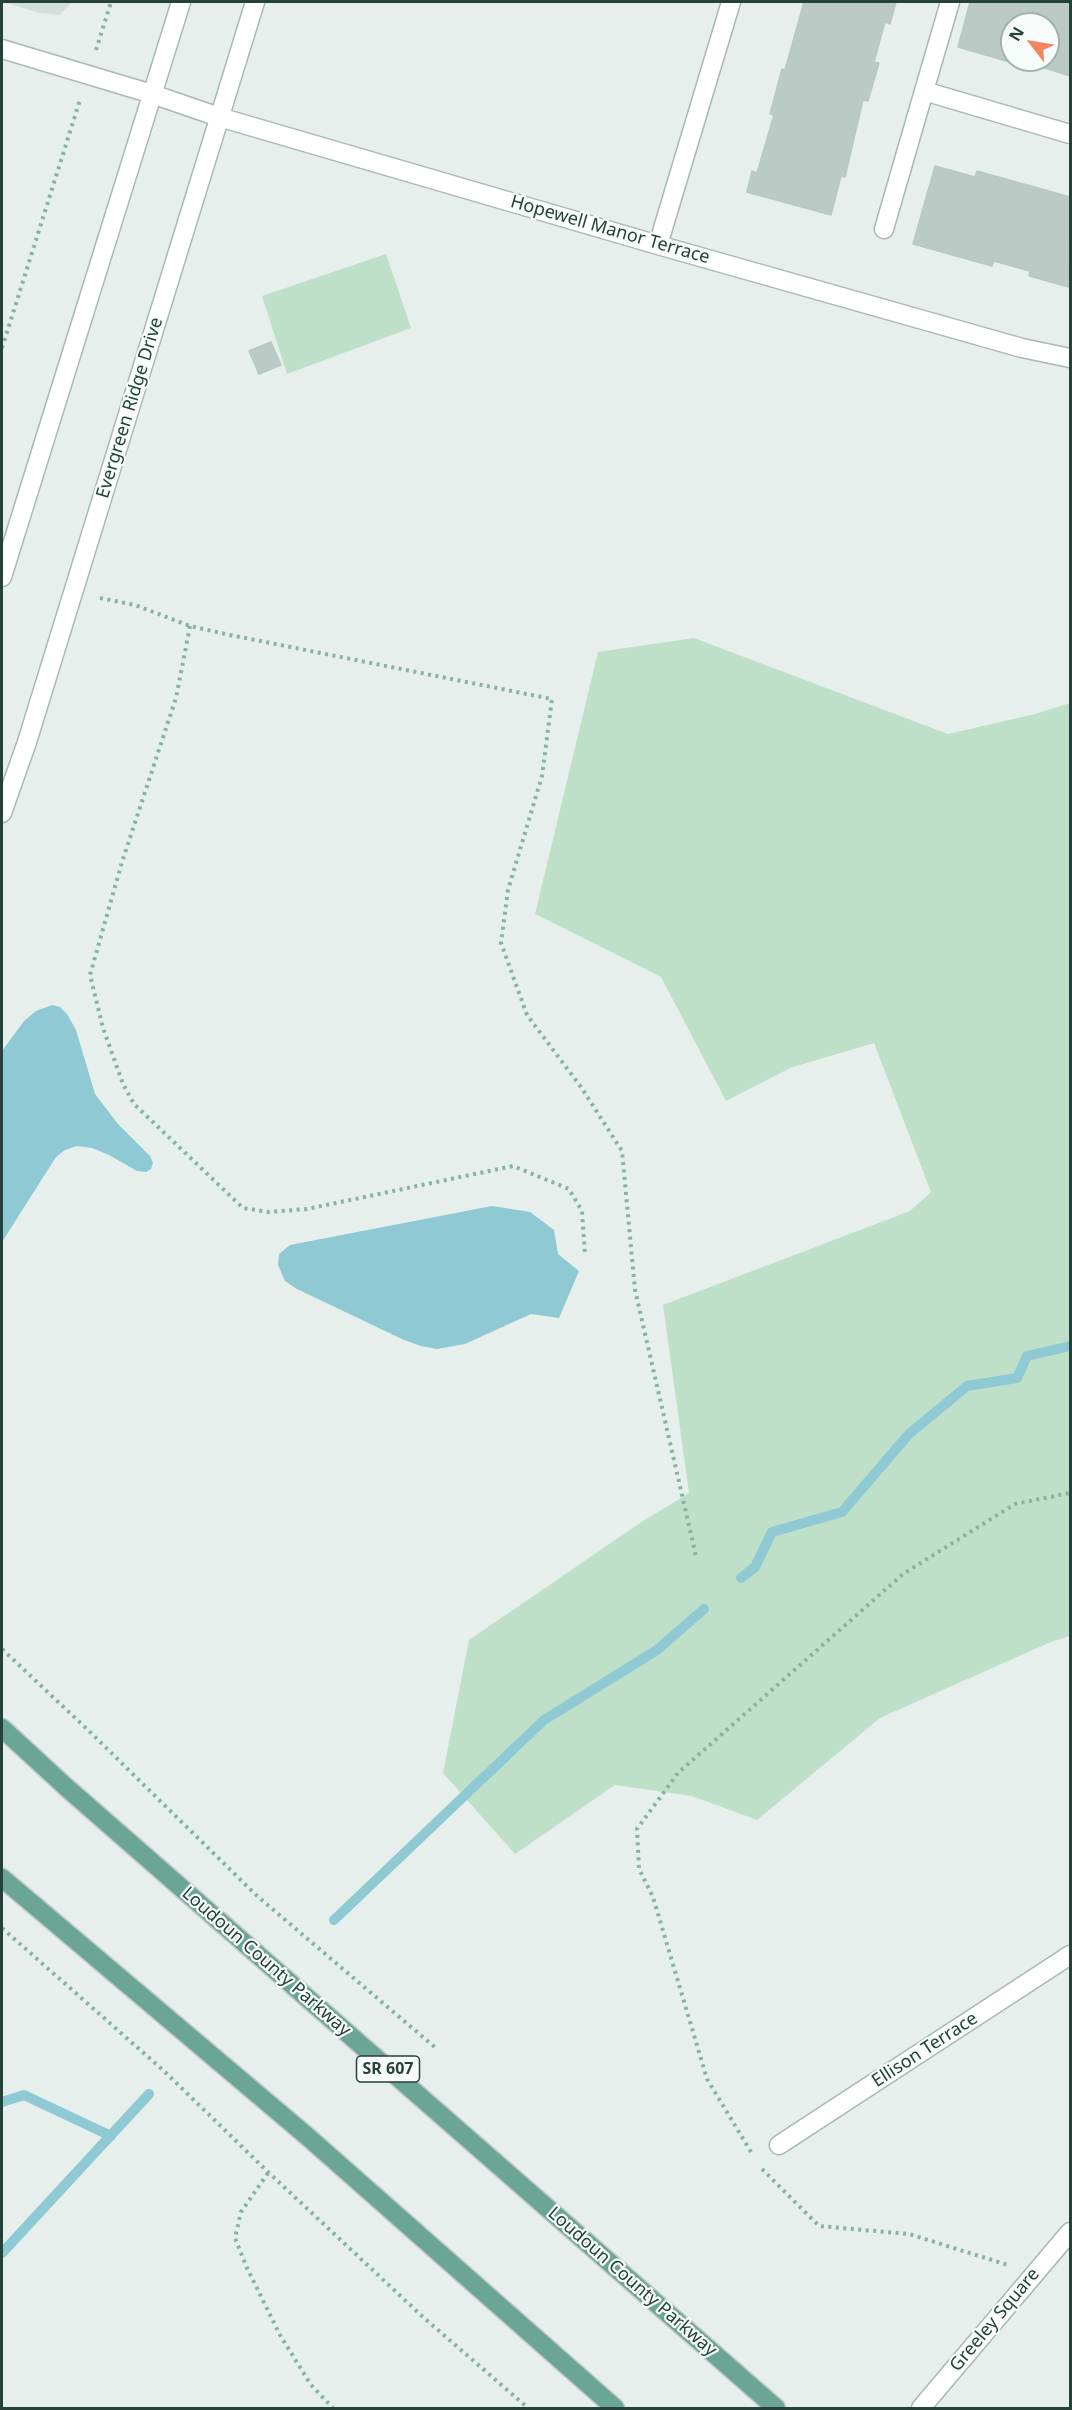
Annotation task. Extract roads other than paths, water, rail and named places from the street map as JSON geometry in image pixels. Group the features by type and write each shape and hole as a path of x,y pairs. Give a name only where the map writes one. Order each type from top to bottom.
{"main road":[{"name":"Loudoun County Parkway","path":"2,1728 66,1787 776,2409"},
{"path":"2,1878 308,2137 615,2409"}],"street":[{"path":"3,567 181,2"},
{"name":"Evergreen Ridge Drive","path":"2,813 27,742 255,2"},
{"path":"658,245 731,2"},
{"path":"884,229 950,2"},
{"name":"Hopewell Manor Terrace","path":"2,49 152,94 219,117 658,245 1022,348 1071,358"},
{"path":"924,91 1071,134"},
{"name":"Ellison Terrace","path":"780,2145 1071,1955"},
{"name":"Greeley Square","path":"921,2409 1071,2232"}],"water":[{"path":"52,1005 60,1007 67,1014 76,1030 95,1094 118,1124 150,1156 153,1163 151,1169 146,1172 137,1171 92,1148 77,1146 65,1150 56,1157 2,1242 2,1051 24,1021 36,1011"},
{"path":"492,1206 530,1212 554,1230 558,1254 579,1271 559,1318 531,1314 465,1344 437,1349 421,1346 297,1289 285,1281 278,1265 279,1254 290,1245"}],"waterway":[{"path":"741,1578 755,1567 772,1532 842,1512 909,1434 967,1386 1017,1378 1027,1356 1070,1346"},
{"path":"334,1920 544,1720 657,1650 704,1609"},
{"path":"2,2253 149,2094"},
{"path":"2,2102 24,2095 111,2136"}]}
